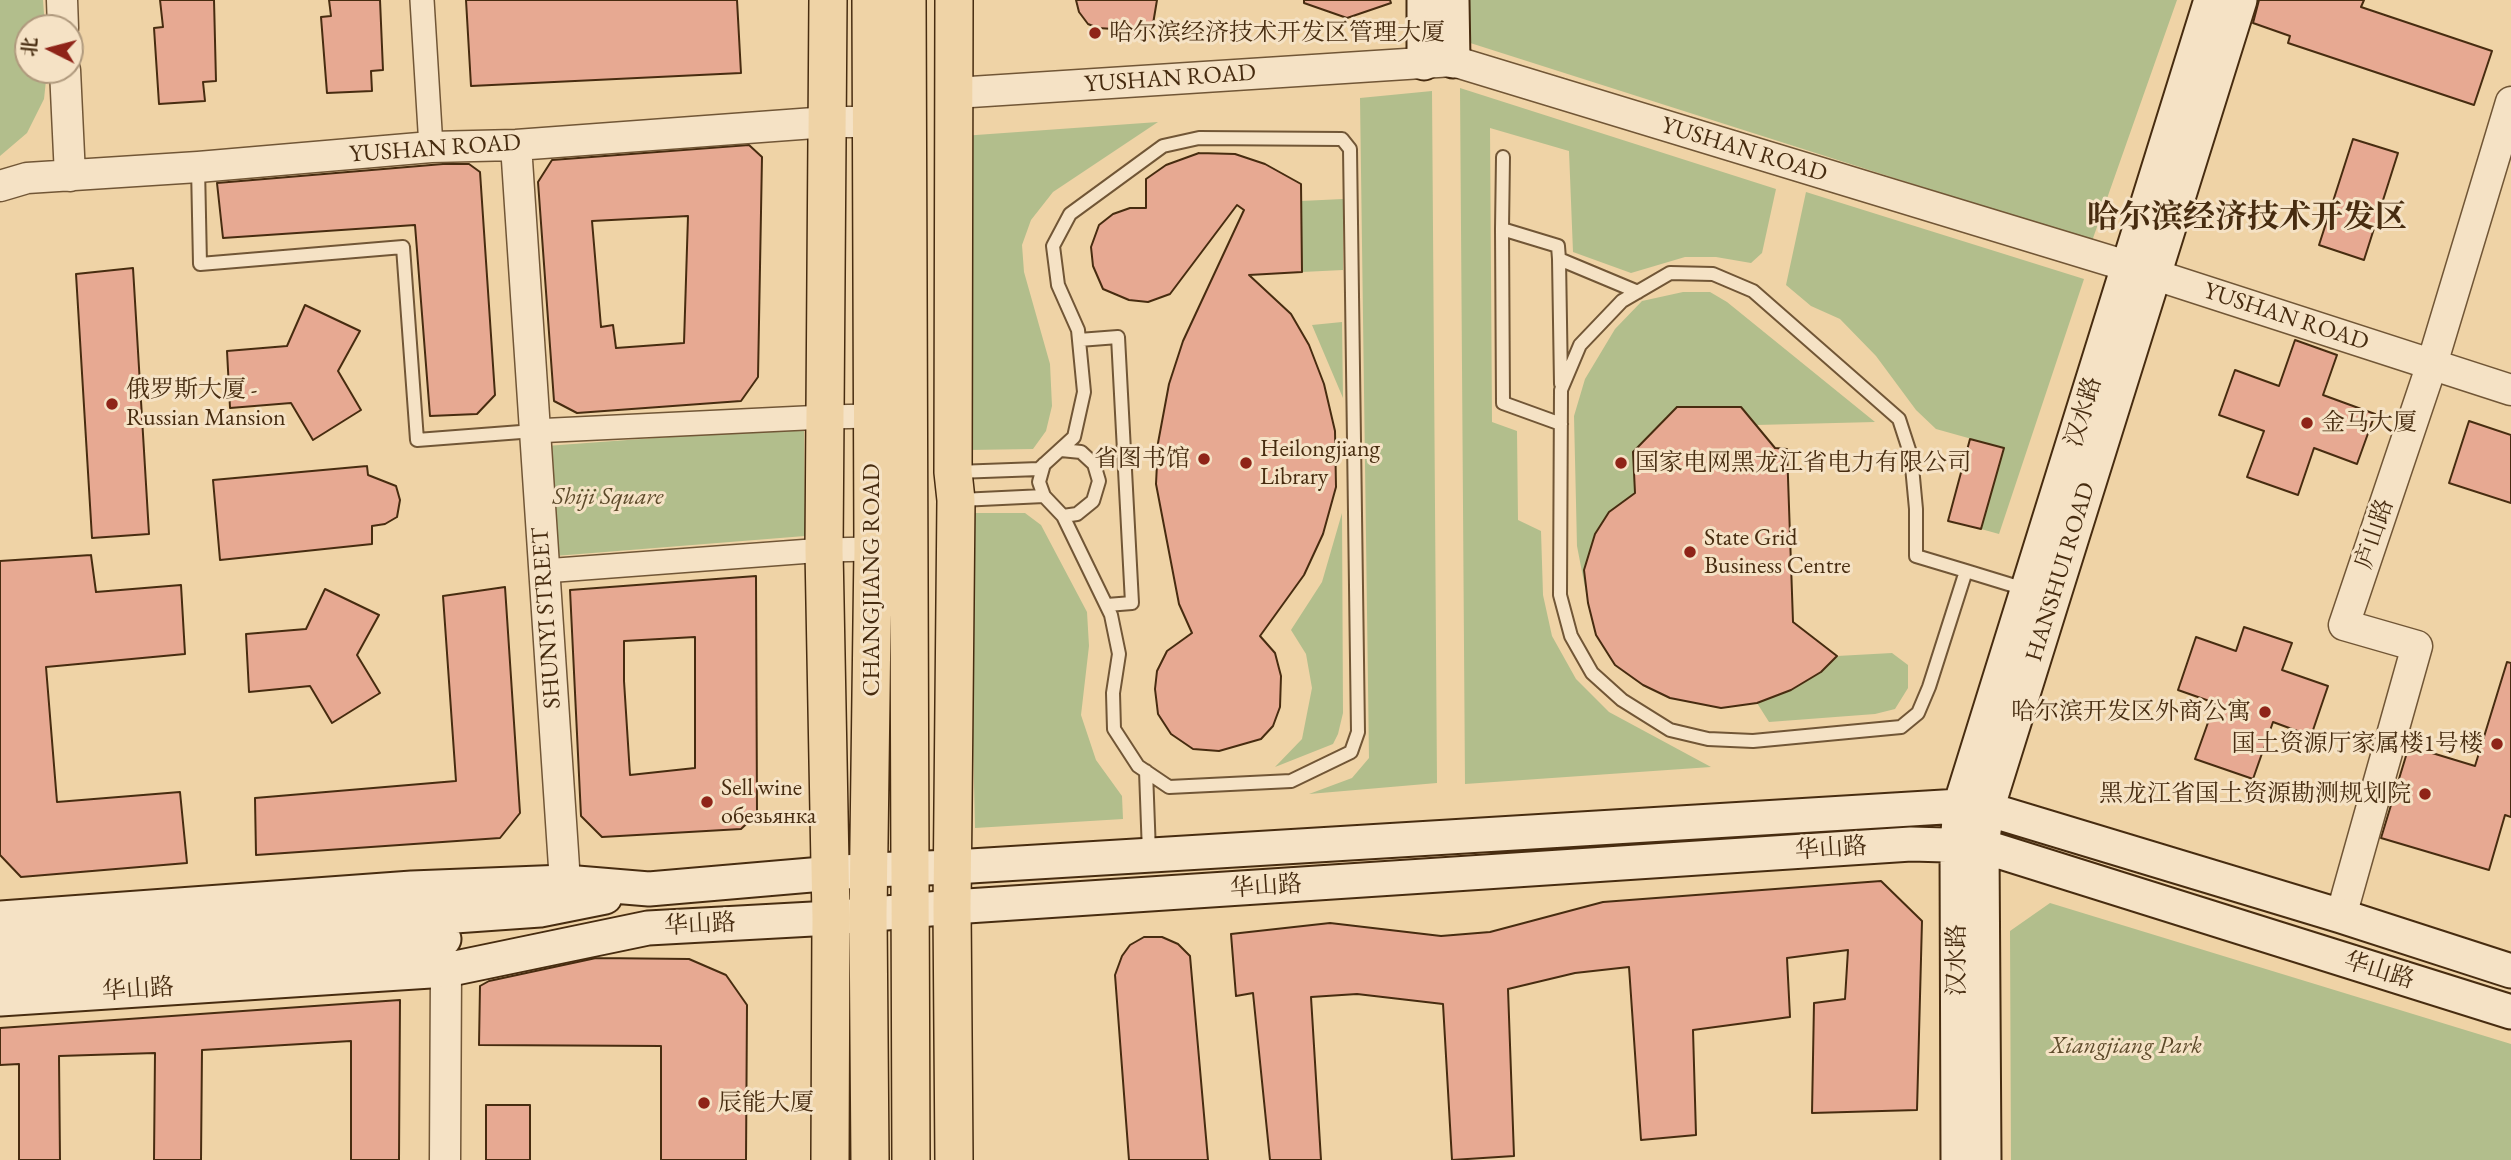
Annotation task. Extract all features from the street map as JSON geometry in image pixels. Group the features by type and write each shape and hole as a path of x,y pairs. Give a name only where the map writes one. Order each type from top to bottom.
{"main road":[{"path":"828,0 824,550 831,918 830,1160"},
{"name":"CHANGJIANG ROAD","path":"870,1160 868,915 873,549 871,0"},
{"name":"CHANGJIANG ROAD","path":"907,0 911,1160"},
{"path":"954,0 954,1160"},
{"path":"1424,0 1439,62"},
{"path":"1439,62 1452,0"},
{"name":"汉水路","path":"1974,807 2028,590 2141,271 2211,0"},
{"name":"HANSHUI ROAD","path":"1984,1160 1970,846 1974,807 2141,271 2240,0"},
{"name":"华山路","path":"0,918 398,889 565,882 649,889 869,870 1974,807 2342,916 2511,971"},
{"name":"华山路","path":"0,999 446,970 648,928 831,918 1911,844 1970,846 2511,1012"},
{"name":"汉水路","path":"1958,1160 1970,846"},
{"path":"0,948 540,909 649,889"},
{"path":"0,975 502,935 648,928"}],"street":[{"path":"422,0 431,147"},
{"name":"YUSHAN ROAD","path":"955,93 1439,62 2141,271 2511,390"},
{"path":"66,84 70,176"},
{"name":"庐山路","path":"2342,916 2417,646 2344,625 2432,364 2511,102"},
{"name":"YUSHAN ROAD","path":"0,186 27,178 198,167 431,147 516,145 828,122 871,122"},
{"name":"SHUNYI STREET","path":"516,145 565,882"},
{"path":"534,431 825,416 873,416"},
{"path":"544,571 824,550 873,549"},
{"path":"445,1160 446,970"}],"lane":[{"path":"955,486 1039,469 1044,464 1061,450 1074,437 1084,392 1078,330 1058,285 1053,246 1070,214 1163,146 1199,138 1342,139 1350,149 1357,732 1351,752 1291,782 1169,787 1138,766 1114,729 1114,694 1119,654 1111,615 1063,516 1044,496 1039,482 1044,464"},
{"path":"1503,157 1503,403 1561,424"},
{"path":"198,167 200,264 403,247 417,440 534,431"},
{"path":"1502,229 1558,246 1561,390 1560,595 1571,636 1592,673 1622,700 1670,730 1708,739 1753,741 1901,727 1918,713 1929,688 1966,571"},
{"path":"1559,259 1638,292"},
{"path":"1561,390 1580,345 1622,301 1670,273 1713,274 1753,291 1899,419 1911,456 1916,509 1916,556 2028,590"},
{"path":"1079,340 1118,337 1132,603 1107,605"},
{"path":"1061,450 1081,452 1094,464 1099,481 1093,501 1077,514 1063,516"},
{"path":"955,486 1044,496"},
{"path":"1146,771 1149,853"}],"green space":[{"path":"0,0 43,0 44,14 14,14 14,84 46,84 44,99 27,133 0,156"},
{"path":"1463,0 2177,0 2092,241 1464,41"},
{"path":"1460,88 1776,189 1762,253 1751,263 1716,257 1685,257 1631,273 1573,252 1569,151 1490,128 1492,422 1517,431 1518,520 1541,531 1543,595 1552,636 1576,679 1609,712 1711,767 1465,784"},
{"path":"1432,91 1437,783 1309,794 1352,778 1369,758 1360,98"},
{"path":"1158,122 1053,192 1031,220 1022,245 1024,272 1050,364 1052,406 1046,431 1033,449 968,450 962,136"},
{"path":"1806,192 2084,279 1999,534 1981,529 2004,448 1936,429 1916,410 1876,356 1840,319 1811,306 1786,285"},
{"path":"1343,199 1343,270 1302,272 1301,201"},
{"path":"1683,292 1710,292 1727,302 1875,422 1756,425 1741,407 1677,407 1635,493 1609,512 1595,534 1584,570 1588,603 1577,546 1574,416 1585,379 1615,329 1642,301"},
{"path":"1342,322 1343,398 1312,325"},
{"name":"Shiji Square","path":"804,427 805,536 555,556 546,446"},
{"path":"968,513 1025,513 1041,525 1087,612 1089,646 1081,715 1096,760 1122,796 1123,819 975,828"},
{"path":"1342,513 1343,713 1338,734 1333,744 1275,767 1302,739 1312,688 1306,654 1291,630 1322,582"},
{"path":"1892,653 1908,665 1908,688 1895,709 1875,714 1769,722 1757,703 1791,690 1821,672 1837,656"},
{"name":"Xiangjiang Park","path":"2050,903 2511,1044 2511,1160 2011,1160 2010,931"}],"building":[{"path":"160,0 214,0 216,81 203,82 205,101 159,104 154,28 163,27"},
{"path":"329,0 380,0 383,70 371,71 372,91 327,93 321,17 331,16"},
{"path":"466,0 737,0 741,73 471,86"},
{"path":"1076,0 1157,0 1153,24 1141,36 1133,38 1125,37 1114,29 1088,24 1079,12"},
{"path":"1304,0 1390,0 1391,3 1347,18 1304,3"},
{"path":"2259,0 2364,0 2361,7 2492,51 2474,105 2288,43 2290,36 2253,23"},
{"path":"2353,139 2398,153 2364,260 2319,245"},
{"path":"749,145 762,157 758,377 741,401 577,413 554,401 538,182 552,160","holes":["688,216 684,343 616,348 613,325 601,327 592,221"]},
{"name":"Heilongjiang Library","path":"1199,153 1235,154 1265,164 1301,184 1302,272 1249,275 1291,314 1309,345 1324,384 1335,431 1336,487 1323,534 1304,575 1260,636 1275,653 1281,676 1280,707 1273,726 1261,739 1219,751 1193,749 1171,734 1158,714 1155,689 1157,671 1167,651 1192,633 1179,604 1156,484 1158,443 1169,384 1183,341 1244,210 1237,205 1170,294 1148,302 1129,300 1103,289 1093,266 1091,247 1099,225 1113,214 1130,208 1146,208 1146,179 1166,165"},
{"path":"469,164 480,172 495,395 477,414 430,416 415,225 223,238 217,183"},
{"name":"俄罗斯大厦 - Russian Mansion","path":"133,268 149,534 92,538 76,274"},
{"path":"305,305 360,331 338,371 361,410 313,440 291,403 230,408 227,351 287,346"},
{"name":"金马大厦","path":"2295,340 2337,355 2323,395 2375,414 2357,464 2314,448 2298,495 2247,477 2264,431 2219,415 2235,370 2279,386"},
{"name":"State Grid Business Centre","path":"1677,407 1741,407 1775,448 1787,449 1793,622 1837,656 1821,672 1791,690 1757,703 1721,708 1670,698 1643,685 1615,665 1596,635 1584,570 1595,534 1609,512 1635,493 1633,452"},
{"path":"2469,421 2511,435 2511,503 2449,483"},
{"path":"1970,439 2004,448 1981,529 1948,521"},
{"path":"367,466 368,475 396,486 400,500 397,517 385,524 372,526 372,544 220,560 213,480"},
{"path":"91,555 96,592 181,585 185,654 46,667 57,802 180,792 187,863 21,877 0,855 0,561"},
{"path":"756,576 757,814 741,829 602,837 581,816 570,590","holes":["695,637 695,768 630,775 624,641"]},
{"path":"505,587 520,813 500,838 256,855 255,798 456,781 443,596"},
{"path":"325,589 379,615 357,655 380,693 332,723 310,686 249,692 246,634 306,629"},
{"name":"哈尔滨开发区外商公寓","path":"2244,627 2292,643 2282,670 2328,686 2311,736 2273,722 2253,779 2195,759 2215,703 2178,690 2196,637 2236,651"},
{"path":"2507,662 2511,663 2511,817 2505,815 2489,870 2381,838 2409,746 2475,766"},
{"path":"1881,881 1922,921 1917,1110 1812,1113 1814,1003 1845,999 1848,950 1787,958 1790,1017 1693,1030 1696,1135 1641,1140 1629,967 1575,973 1508,989 1514,1156 1452,1160 1443,1004 1357,994 1311,997 1321,1160 1270,1160 1253,993 1236,996 1231,934 1330,923 1441,936 1490,932 1603,902"},
{"path":"1144,937 1162,937 1178,944 1190,956 1208,1160 1129,1160 1115,975 1122,956 1130,945"},
{"name":"辰能大厦","path":"596,958 689,959 726,975 747,1005 746,1160 661,1160 661,1046 479,1045 480,986 489,981"},
{"path":"400,1000 399,1160 351,1160 351,1041 202,1050 201,1160 154,1160 155,1053 59,1056 60,1160 19,1160 19,1064 0,1065 0,1028"},
{"path":"486,1105 530,1105 530,1160 486,1160"}],"place":[{"name":"哈尔滨经济技术开发区管理大厦","path":"1095,33"},
{"name":"俄罗斯大厦 - Russian Mansion","path":"112,404"},
{"name":"金马大厦","path":"2307,423"},
{"name":"省图书馆","path":"1204,459"},
{"name":"Heilongjiang Library","path":"1246,463"},
{"name":"国家电网黑龙江省电力有限公司","path":"1621,463"},
{"name":"State Grid Business Centre","path":"1690,552"},
{"name":"哈尔滨开发区外商公寓","path":"2265,712"},
{"name":"国土资源厅家属楼1号楼","path":"2497,744"},
{"name":"黑龙江省国土资源勘测规划院","path":"2425,794"},
{"name":"Sell wine обезьянка","path":"707,802"},
{"name":"辰能大厦","path":"704,1103"}],"district":[{"name":"哈尔滨经济技术开发区","path":"2247,218"}]}
